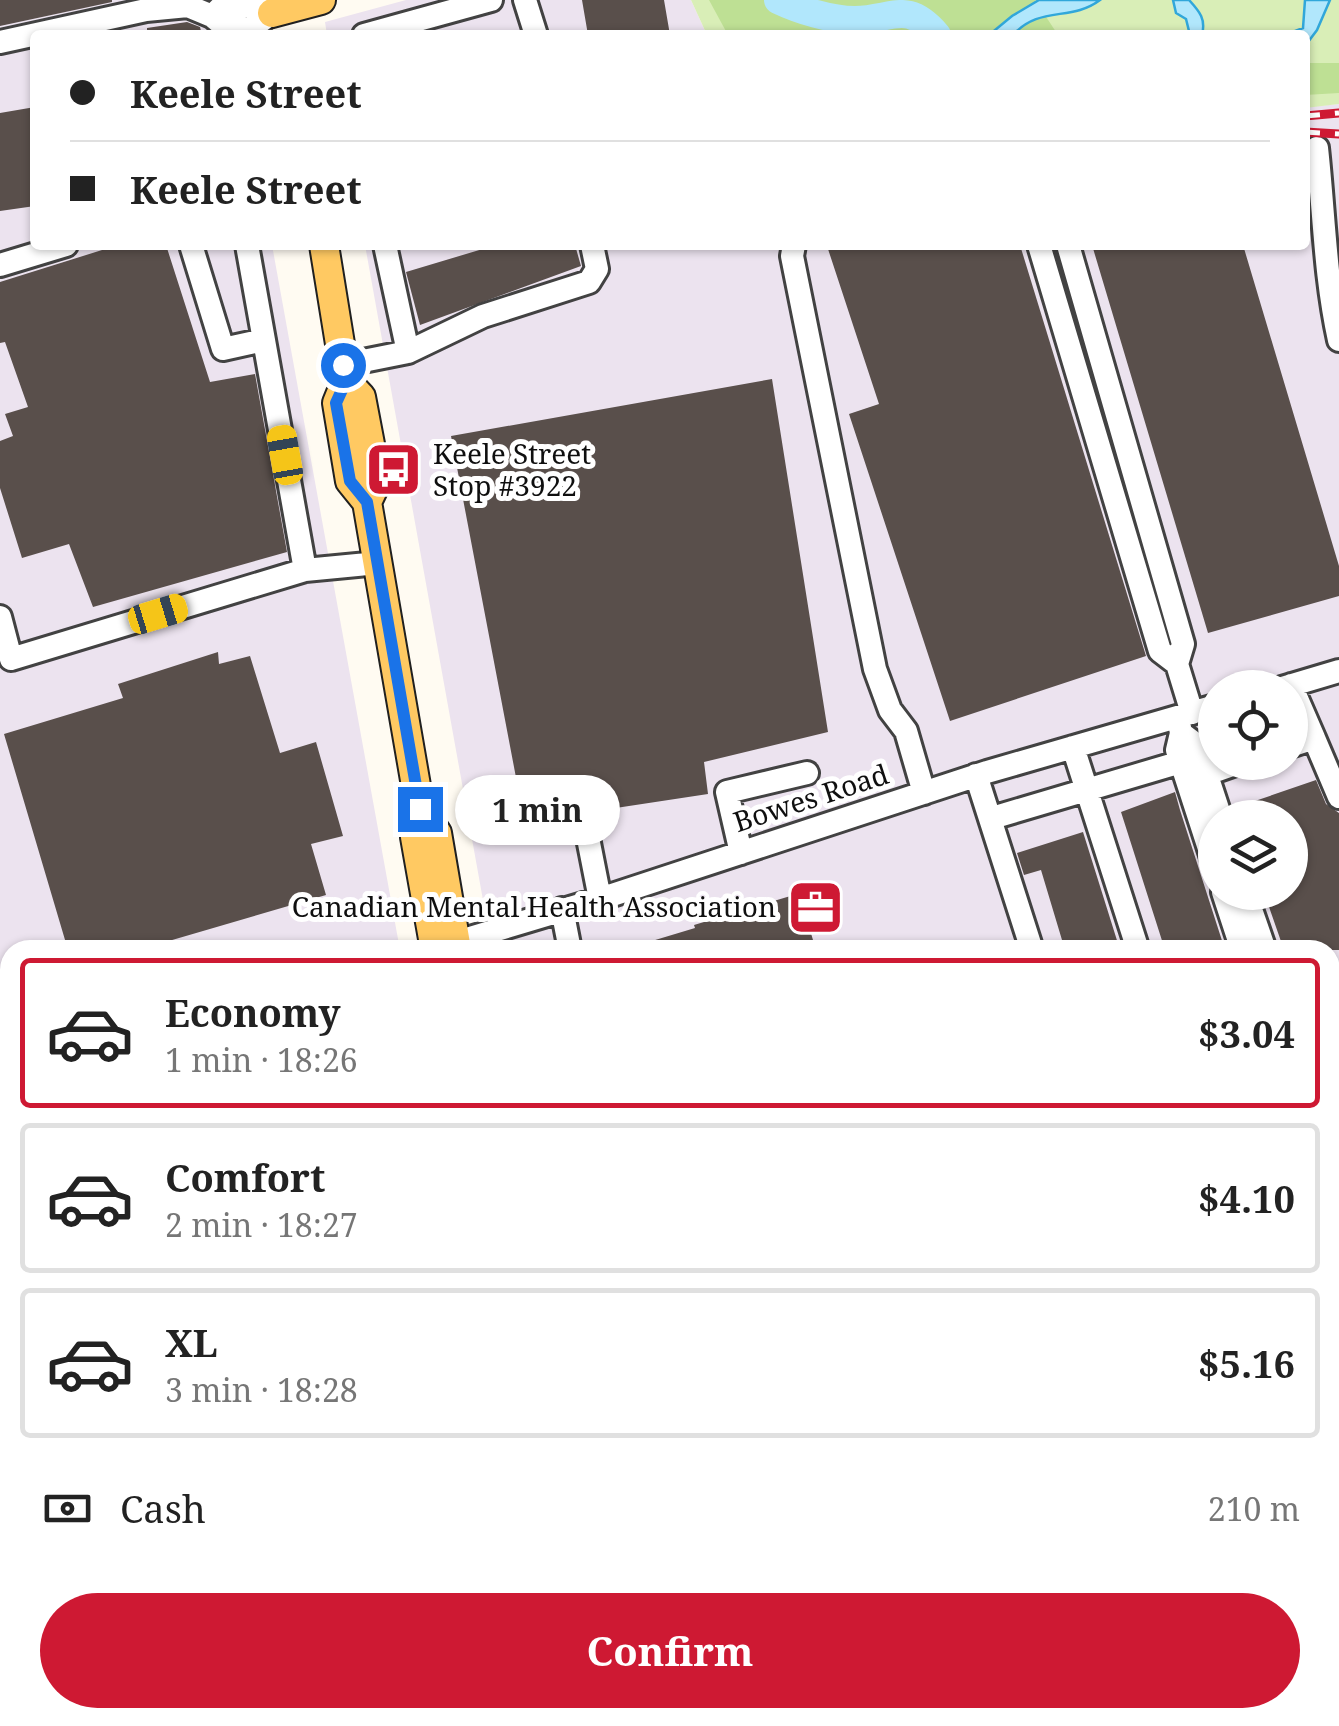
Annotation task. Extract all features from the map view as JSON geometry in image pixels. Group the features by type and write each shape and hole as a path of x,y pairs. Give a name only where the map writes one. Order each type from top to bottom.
{"main road":[{"path":"325,250 345,373 361,396 377,481 367,502 420,809 415,838 440,940"}],"street":[{"path":"382,30 491,0"},
{"path":"525,0 534,30"},
{"path":"55,30 187,3 212,16 221,8 289,9"},
{"path":"0,42 30,35"},
{"path":"1317,148 1329,261 1327,288 1339,340"},
{"path":"0,265 50,250"},
{"path":"193,250 223,349 264,340"},
{"path":"248,250 305,570"},
{"path":"386,250 408,352"},
{"path":"345,373 408,352 484,316 589,282 597,270 593,250"},
{"path":"793,250 875,669 890,710 906,731 924,792"},
{"path":"1040,250 1160,651 1177,664"},
{"path":"1069,250 1183,644 1177,664 1198,748"},
{"path":"0,617 12,659 305,570 378,563"},
{"path":"1308,680 1339,671"},
{"path":"1192,717 1176,750 1198,816"},
{"name":"Bowes Road","path":"467,940 976,776 1192,717"},
{"path":"1308,727 1339,797"},
{"path":"1308,740 1314,738"},
{"path":"1072,748 1135,940"},
{"path":"992,818 1180,762"},
{"path":"742,853 727,792 808,773"},
{"path":"976,776 1029,940"},
{"path":"588,834 600,899"},
{"path":"562,909 568,940"},
{"path":"1229,910 1239,940"},
{"path":"1251,910 1261,940"}],"shaded area":[{"path":"0,0 228,0 233,30 30,30 30,250 273,250 398,940 0,940"},
{"path":"406,0 691,0 705,30 326,30 325,22"},
{"path":"1339,104 1339,940 490,940 366,250 1310,250 1310,107"}],"green space":[{"path":"691,0 1339,0 1339,104 1310,107 1310,30 705,30"},
{"path":"709,0 1035,0 1055,30 725,30"},
{"path":"1310,63 1339,63 1339,93 1310,95"}],"water":[{"path":"1039,0 1100,0 1078,11 1034,20 1019,30 995,30"},
{"path":"1173,0 1189,0 1203,20 1203,30 1189,30 1186,19 1176,13"},
{"path":"1305,0 1330,0 1310,39 1310,30 1298,30 1303,28"}],"building":[{"path":"0,0 112,0 112,2 0,26"},
{"path":"582,0 664,0 669,30 587,30"},
{"path":"187,22 201,30 147,30"},
{"path":"30,108 30,207 0,211 0,113"},
{"path":"102,250 168,250 210,382 255,374 287,552 93,607 69,544 22,558 0,488 0,441 13,436 5,414 28,407 5,342 0,343 0,282"},
{"path":"479,250 576,250 581,266 420,325 406,272"},
{"path":"828,250 1022,250 1146,656 950,721 849,414 879,404"},
{"path":"1093,250 1244,250 1339,566 1339,596 1208,633"},
{"path":"772,379 828,732 704,762 708,794 596,811 591,783 518,788 451,436"},
{"path":"218,652 219,664 250,656 280,753 316,742 343,836 311,844 326,895 172,940 65,940 4,734 123,698 118,684"},
{"path":"1316,780 1326,804 1339,813 1339,940 1281,940 1270,910 1308,910 1308,800 1258,800"},
{"path":"1175,792 1198,865 1198,910 1212,910 1222,940 1162,940 1121,812"},
{"path":"1083,832 1117,940 1062,940 1041,870 1024,875 1017,853"},
{"path":"824,886 838,922 810,930 813,940 655,940 695,928 694,925"}],"waterway":[{"path":"778,0 846,20 908,15 932,30"}],"railway":[{"path":"1310,116 1339,113"},
{"path":"1310,132 1339,134"}],"place":[{"name":"Keele Street Stop #3922","path":"394,470"},
{"name":"Canadian Mental Health Association","path":"815,907"}],"route":[{"path":"343,365 346,381 336,403 350,481 367,502 420,809"}]}
